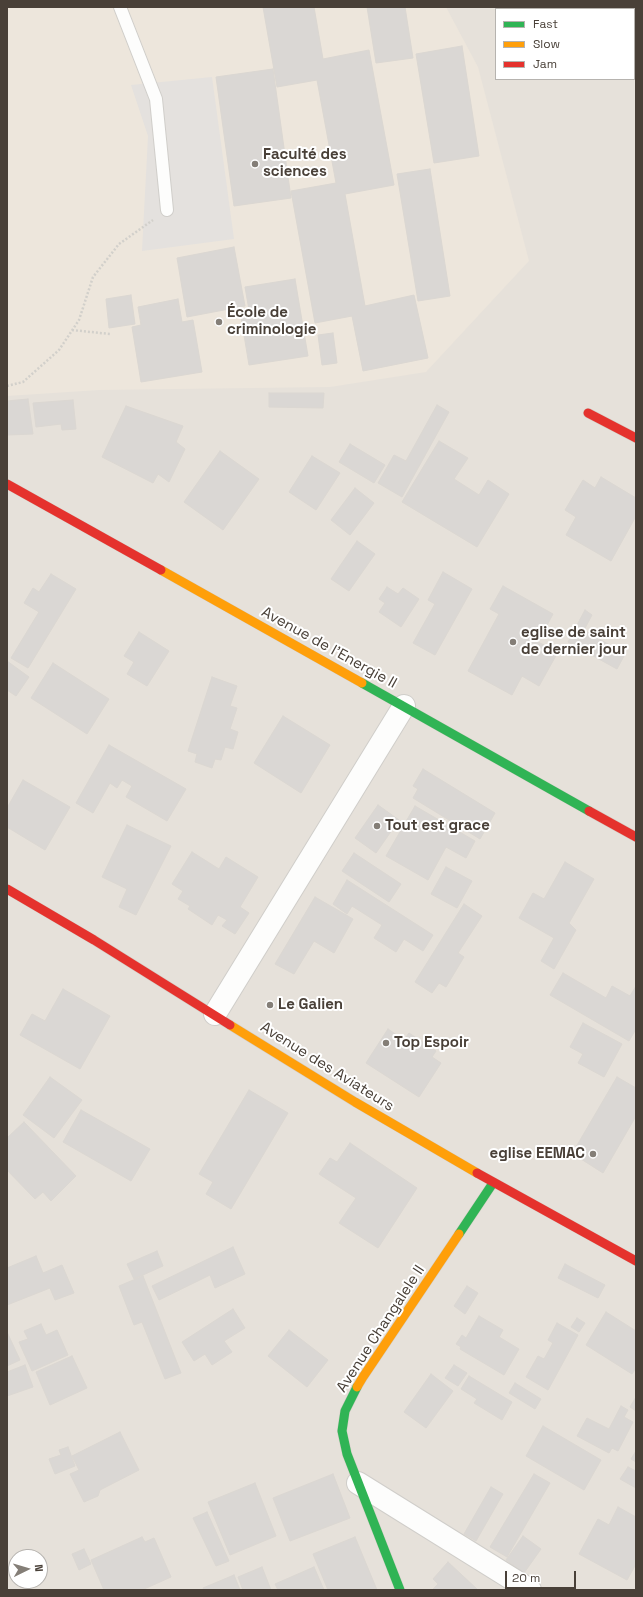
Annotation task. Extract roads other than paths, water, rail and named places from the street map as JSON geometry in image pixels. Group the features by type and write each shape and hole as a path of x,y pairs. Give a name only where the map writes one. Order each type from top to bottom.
{"street":[{"path":"588,413 636,438"},
{"name":"Avenue de l'Energie II","path":"7,484 636,837"},
{"path":"215,1014 404,706"},
{"name":"Avenue des Aviateurs","path":"7,889 94,940 355,1102 493,1184 636,1261"},
{"name":"Avenue Changalele II","path":"400,1590 347,1454 342,1431 345,1411 363,1377 493,1184"},
{"path":"358,1483 530,1590"}],"lane":[{"path":"120,7 156,99 167,210"}],"place":[{"name":"Faculté des sciences","path":"255,164"},
{"name":"École de criminologie","path":"219,322"},
{"name":"eglise de saint de dernier jour","path":"513,642"},
{"name":"Tout est grace","path":"377,826"},
{"name":"Le Galien","path":"270,1005"},
{"name":"Top Espoir","path":"386,1043"},
{"name":"eglise EEMAC","path":"593,1154"}]}
